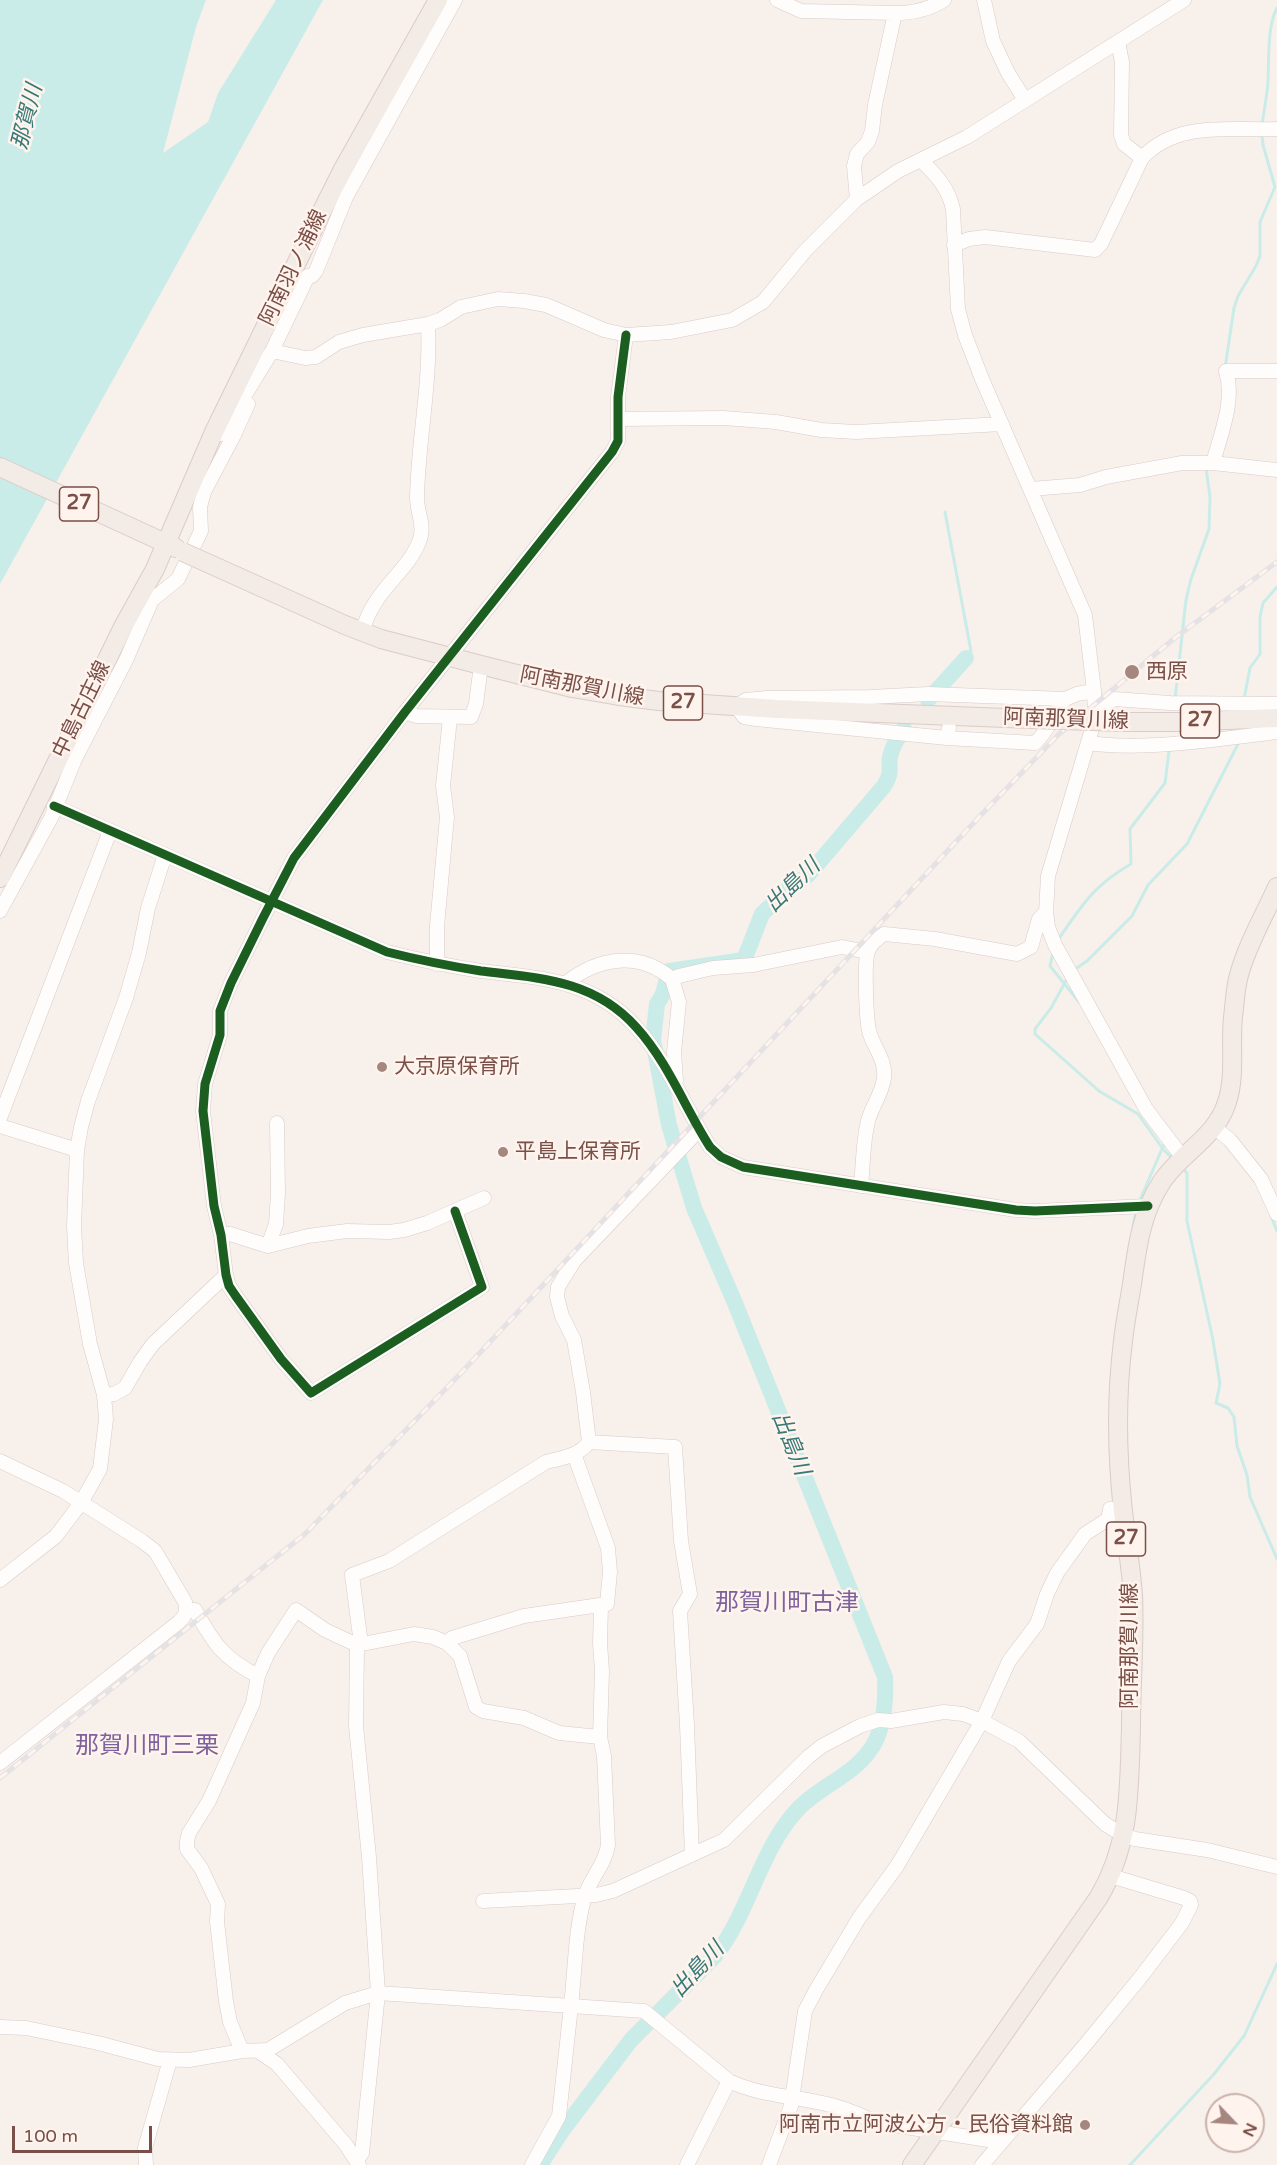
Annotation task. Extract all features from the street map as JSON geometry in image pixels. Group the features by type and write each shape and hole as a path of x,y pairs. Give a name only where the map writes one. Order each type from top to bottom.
{"main road":[{"name":"阿南羽ノ浦線","path":"162,542 217,434 342,171 438,0"},
{"name":"阿南那賀川線","path":"0,468 362,632 381,639 572,688 659,701 1031,719 1179,722 1277,718"},
{"name":"中島古庄線","path":"0,878 124,625 162,542"},
{"name":"阿南那賀川線","path":"912,2165 1099,1897 1111,1876 1119,1854 1130,1788 1133,1596 1118,1508 1119,1392 1123,1343 1142,1223 1162,1180 1205,1139 1227,1102 1239,976 1277,887"}],"street":[{"path":"0,911 51,818 75,759 126,660 152,600 178,579 201,531 200,507 208,485 234,435 308,276 316,272 346,197 455,0"},
{"path":"777,0 801,11 895,13 936,5 944,0"},
{"path":"984,0 993,41 1008,73 1025,100"},
{"path":"269,358 316,357 339,342 363,335 428,324 440,320 461,307 498,299 546,305 604,330 626,335 671,332 732,320 763,302 805,251 856,199 898,171 967,137 1184,0"},
{"path":"856,199 854,165 857,154 868,142 872,131 875,105 895,13"},
{"path":"1118,42 1122,62 1121,135 1124,144 1142,158"},
{"path":"954,245 969,239 986,237 1095,250 1101,244 1142,158 1161,141 1176,134 1216,128 1277,129"},
{"path":"921,160 943,183 950,196 953,209 958,309 974,357 1085,615 1095,714 1048,876 1046,912 1048,927 1055,945 1141,1098 1183,1158"},
{"path":"362,632 375,602 414,552 421,537 421,520 417,501 420,438 430,356 428,324"},
{"path":"455,1211 482,1287 310,1393 282,1359 229,1286 214,1206 208,1156 203,1111 205,1084 220,1035 220,1011 231,983 294,858 405,712 612,452 618,441 618,397 626,335"},
{"path":"208,485 208,471 217,434 269,358"},
{"path":"1209,463 1230,399 1226,371 1277,371"},
{"path":"618,419 724,418 856,432 1002,424"},
{"path":"1031,489 1080,485 1106,477 1182,463 1264,467 1277,470"},
{"path":"405,712 416,716 471,717 476,705 481,665"},
{"path":"1065,699 1046,732 1035,743 948,733 902,733 756,719 744,717 736,706 746,700 767,698 1065,699 1094,691"},
{"path":"1095,714 1114,699 1170,703 1277,704"},
{"path":"437,964 437,926 447,817 443,786 450,718"},
{"path":"1088,743 1118,745 1277,732"},
{"path":"54,806 387,952 437,964 540,977 566,983 617,1008 637,1028 666,1068 710,1148 721,1157 743,1167 1035,1211 1148,1206"},
{"path":"12,855 22,848 44,816 54,806"},
{"path":"0,1118 110,831"},
{"path":"0,1580 56,1536 81,1503 100,1469 106,1419 104,1395 90,1344 76,1263 74,1226 77,1150 88,1101 126,998 139,953 148,908 165,855"},
{"path":"861,1186 868,1120 881,1093 884,1075 882,1060 869,1033 867,1021 867,952 884,934 935,939 1017,954 1030,947 1039,920 1046,912"},
{"path":"672,979 713,968 753,965 842,947 867,952"},
{"path":"566,983 579,973 594,966 628,961 647,963 672,979 679,1002 674,1052 678,1089"},
{"path":"268,1246 276,1224 277,1124"},
{"path":"0,1125 77,1150"},
{"path":"1214,1127 1230,1140 1261,1179 1277,1214"},
{"path":"258,2052 277,2064 358,2163 362,2153 378,1993 369,1846 356,1726 359,1645 352,1575 389,1561 546,1462 584,1449 589,1442 583,1392 574,1340 562,1316 557,1297 558,1287 574,1261 699,1130"},
{"path":"221,1234 230,1234 268,1246 308,1236 347,1231 404,1230 484,1198"},
{"path":"104,1395 114,1394 125,1388 153,1344 226,1275"},
{"path":"589,1442 675,1447 681,1541 690,1594 680,1611 692,1855"},
{"path":"447,1643 452,1638 524,1616 601,1607 607,1604 610,1572 608,1548 574,1454"},
{"path":"0,1461 63,1491 155,1551 185,1602 187,1610 179,1622 0,1763"},
{"path":"769,2165 797,2099 806,2011 816,1990 859,1918 897,1866 984,1722 1009,1661 1037,1624 1057,1573 1085,1534 1108,1519 1110,1509 1118,1508"},
{"path":"532,2165 559,2116 580,1914 584,1896 606,1857 608,1845 604,1756 600,1737 601,1607"},
{"path":"187,1610 195,1610 221,1651 238,1666 258,1677"},
{"path":"242,2050 228,2012 217,1922 218,1904 201,1868 187,1849 187,1841 189,1833 209,1801 239,1734 268,1653 296,1610 325,1630 359,1645 414,1634 434,1637 447,1643 460,1656 476,1707 483,1712 524,1718 559,1733 600,1737"},
{"path":"483,1901 584,1896 613,1891 724,1840 822,1746 860,1726 882,1720 944,1712 963,1714 984,1722 1019,1741 1105,1824 1123,1835 1135,1839 1207,1850 1277,1867"},
{"path":"982,2165 1140,1978 1182,1923 1191,1905 1190,1901 1184,1898 1111,1876"},
{"path":"0,2027 26,2028 98,2043 158,2059 189,2060 242,2050 258,2052 268,2050 345,2003 378,1993 637,2010 644,2011 729,2081 758,2092 843,2108 880,2123 1001,2142"},
{"path":"146,2165 145,2148 170,2060"},
{"path":"687,2165 729,2081"}],"water":[{"name":"那賀川","path":"0,0 206,0 196,27 163,153 208,122 218,93 276,0 323,0 0,584"}],"waterway":[{"path":"1262,125 1268,87 1270,34 1277,8"},
{"path":"1225,368 1234,308 1260,256 1260,222 1275,187 1262,135"},
{"path":"1175,699 1186,600 1209,529 1210,497 1206,468"},
{"path":"945,512 971,651 966,658"},
{"path":"1244,699 1250,668 1260,654 1260,617 1263,603 1277,587"},
{"name":"出島川","path":"928,700 966,658"},
{"name":"出島川","path":"540,2165 562,2131 631,2040 715,1956 727,1939 774,1844 798,1809 849,1771 867,1754 878,1736 883,1720 885,1677 735,1303 694,1208 669,1125 653,1040 657,1004 663,994 669,971 744,960 762,914 787,890 808,875 884,786 889,774 892,750 904,729"},
{"path":"1074,970 1087,961 1132,916 1148,885 1187,844 1238,744"},
{"path":"1058,940 1098,888 1131,864 1130,829 1165,783 1169,751"},
{"path":"1053,953 1050,966 1079,1002"},
{"path":"1068,977 1051,1008 1035,1029 1035,1034 1099,1091 1138,1114 1173,1159"},
{"path":"1140,1200 1165,1142"},
{"path":"1182,1168 1187,1173 1187,1221 1213,1340 1220,1384 1216,1403 1228,1408 1234,1417 1237,1446 1247,1475 1250,1497 1277,1559"},
{"path":"1133,1226 1135,1216"},
{"path":"1271,1216 1277,1231"},
{"path":"1130,2165 1214,2074 1244,2036 1277,1964"}],"railway":[{"path":"0,1778 305,1534 462,1372 1059,734 1176,637 1277,562"}],"cycle path":[{"path":"455,1211 482,1287 311,1393 281,1359 229,1286 214,1206 203,1111 205,1084 220,1035 220,1011 231,983 294,858 405,712 612,452 618,441 618,397 626,335"},
{"path":"54,806 387,952 457,967 545,979 584,990 602,999 620,1011 658,1055 710,1147 721,1157 743,1167 1016,1210 1148,1206"}],"place":[{"name":"西原","path":"1132,672"},
{"name":"大京原保育所","path":"382,1067"},
{"name":"平島上保育所","path":"503,1152"},
{"name":"阿南市立阿波公方・民俗資料館","path":"1085,2125"}],"district":[{"name":"那賀川町古津","path":"787,1604"},
{"name":"那賀川町三栗","path":"147,1747"}]}
